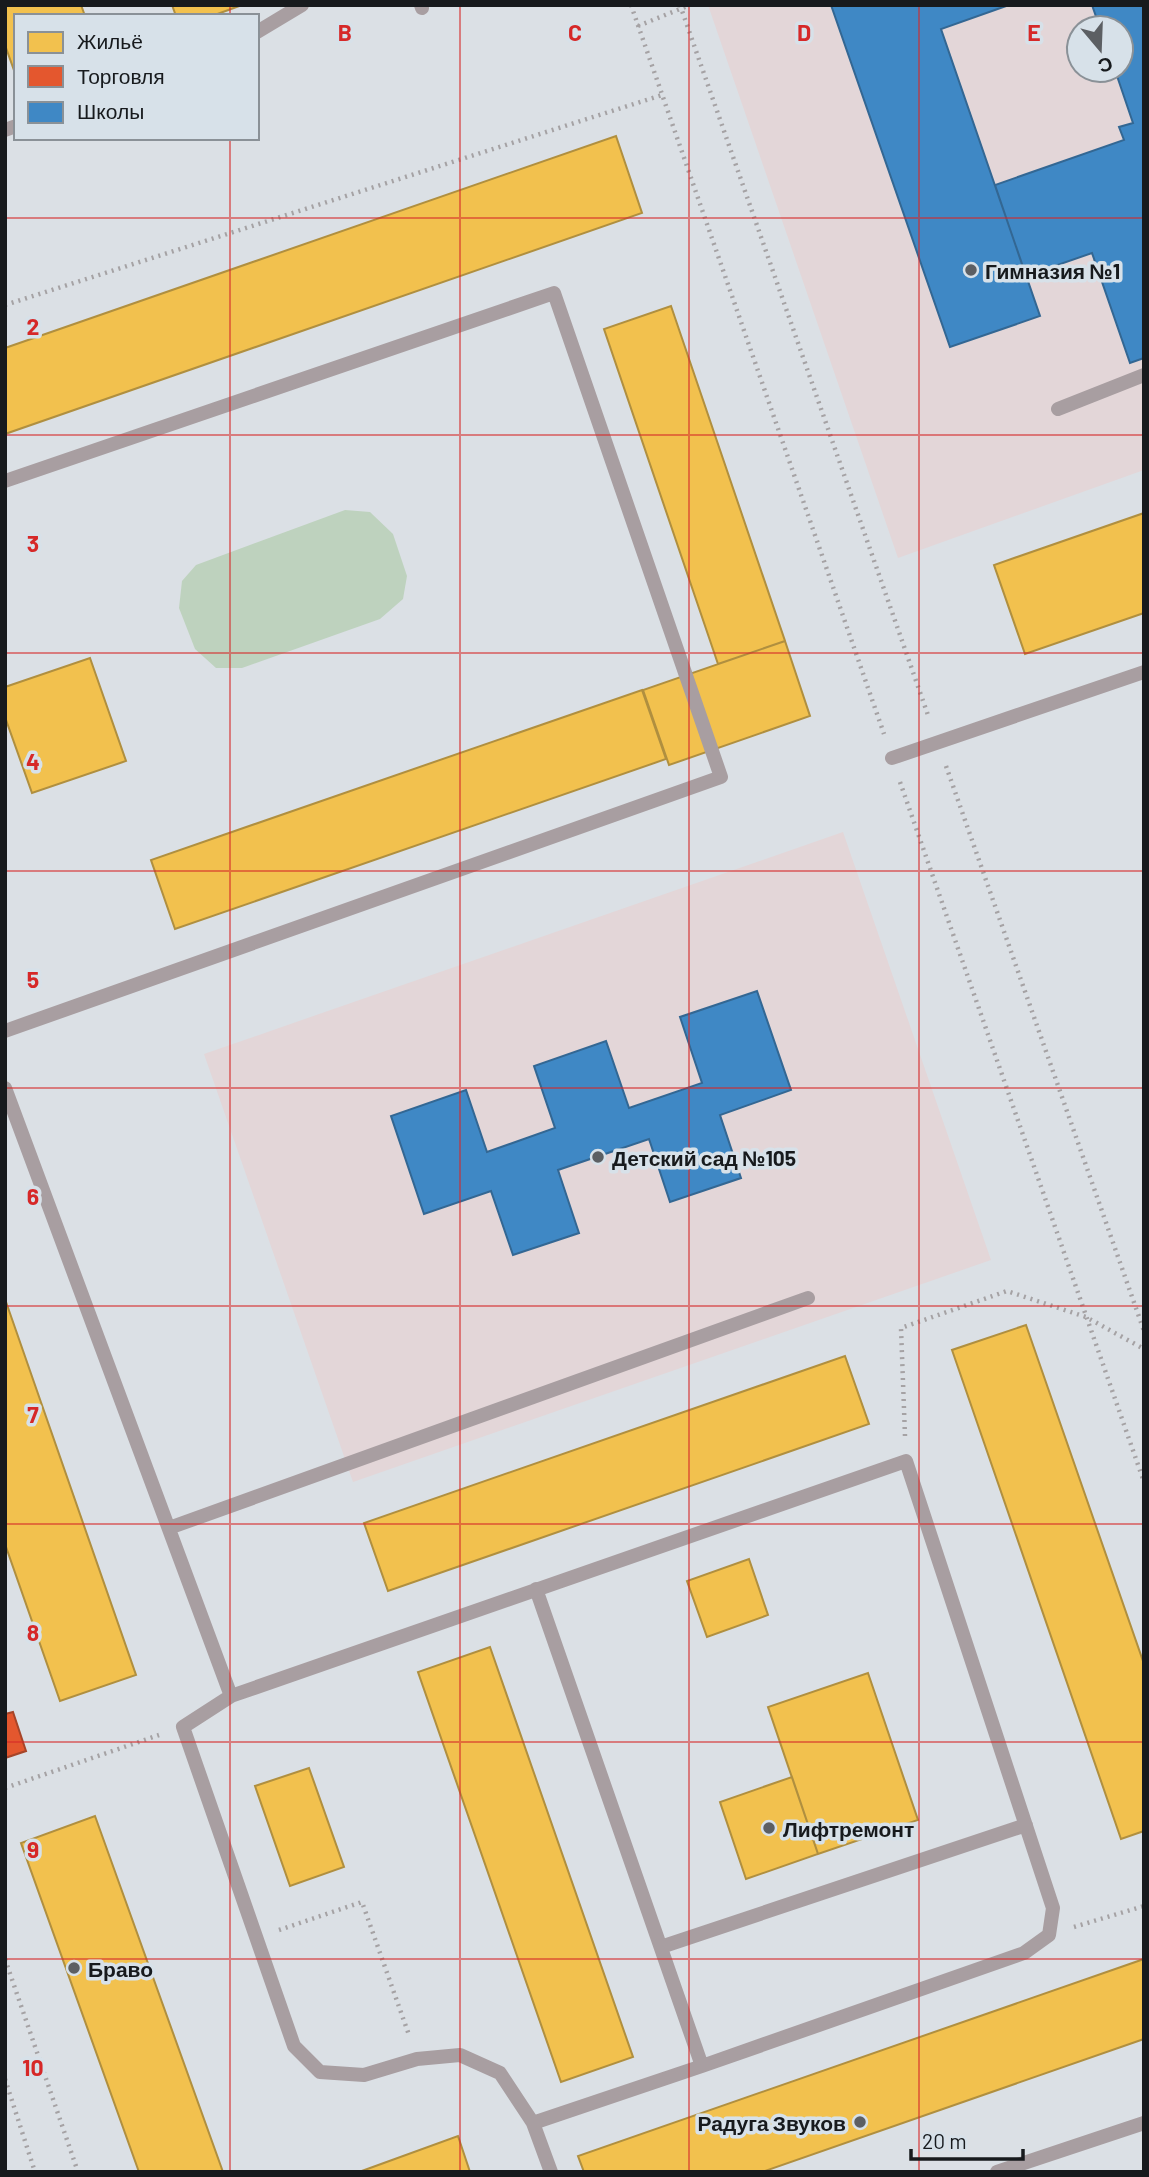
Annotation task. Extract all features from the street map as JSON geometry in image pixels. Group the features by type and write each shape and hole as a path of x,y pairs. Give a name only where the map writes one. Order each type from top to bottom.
{"lane":[{"path":"259,31 302,5"},
{"path":"5,481 554,293 722,777 5,1031"},
{"path":"1058,409 1144,375"},
{"path":"892,758 1144,672"},
{"path":"5,1088 231,1696"},
{"path":"169,1528 808,1298"},
{"path":"533,2123 1024,1953 1049,1935 1053,1908 906,1461 231,1696 183,1727 294,2046 320,2072 364,2076 417,2059 460,2054 500,2073 533,2123 551,2172"},
{"path":"536,1589 702,2066"},
{"path":"661,1947 1026,1825"},
{"path":"996,2172 1144,2123"}],"path":[{"path":"638,26 690,5"},
{"path":"681,7 1144,1331"},
{"path":"5,305 662,95"},
{"path":"906,1461 901,1328 1007,1291 1086,1317 1144,1349"},
{"path":"5,1788 183,1727"},
{"path":"256,1937 362,1902 417,2059"},
{"path":"1049,1935 1144,1906"},
{"path":"5,1959 78,2172"},
{"path":"5,2079 35,2172"}],"shaded area":[{"name":"Гимназия №1","path":"708,5 1144,5 1144,470 898,558"},
{"name":"Детский сад №105","path":"843,832 991,1260 353,1482 204,1054"}],"green space":[{"path":"345,510 370,512 393,534 407,576 403,599 380,619 242,668 216,668 195,649 179,608 182,581 196,565"}],"building: Жильё":[{"path":"5,5 81,5 84,14 14,14 14,70 5,45"},
{"path":"172,5 242,5 217,14 175,14"},
{"path":"616,136 642,213 5,434 5,348"},
{"path":"671,306 785,641 718,664 604,329"},
{"path":"1144,513 1144,613 1025,654 994,565"},
{"path":"785,641 810,716 669,765 643,690"},
{"path":"90,658 126,761 32,793 5,717 5,687"},
{"path":"642,690 666,759 175,929 151,860"},
{"path":"5,1299 136,1675 60,1701 5,1544"},
{"path":"1026,1325 1144,1664 1144,1831 1121,1839 952,1350"},
{"path":"845,1356 869,1424 388,1591 364,1523"},
{"path":"749,1559 768,1615 707,1637 687,1581"},
{"path":"490,1647 633,2057 561,2082 418,1672"},
{"path":"868,1673 918,1820 818,1854 768,1707"},
{"path":"309,1768 344,1867 290,1886 255,1786"},
{"name":"Лифтремонт","path":"792,1777 818,1854 746,1879 720,1802"},
{"path":"95,1816 223,2172 139,2172 21,1843"},
{"path":"1144,1959 1144,2039 762,2172 584,2172 578,2156"},
{"path":"458,2136 470,2172 359,2172"}],"building: Торговля":[{"path":"13,1712 26,1751 5,1758 5,1714"}],"building: Школы":[{"path":"831,5 1009,5 941,29 1040,316 950,347"},
{"path":"1092,5 1144,5 1144,358 1130,363 1092,253 1026,276 995,185 1124,140 1119,127 1133,123 1120,84 1135,84 1135,14 1095,14"},
{"path":"757,991 791,1090 720,1115 741,1178 670,1202 649,1139 558,1170 579,1233 513,1255 491,1191 424,1214 391,1116 466,1090 487,1152 555,1128 534,1066 606,1041 629,1108 702,1083 680,1017"}],"place":[{"name":"Гимназия №1","path":"971,270"},
{"name":"Детский сад №105","path":"598,1157"},
{"name":"Лифтремонт","path":"769,1828"},
{"name":"Браво","path":"74,1968"},
{"name":"Радуга Звуков","path":"860,2122"}]}
